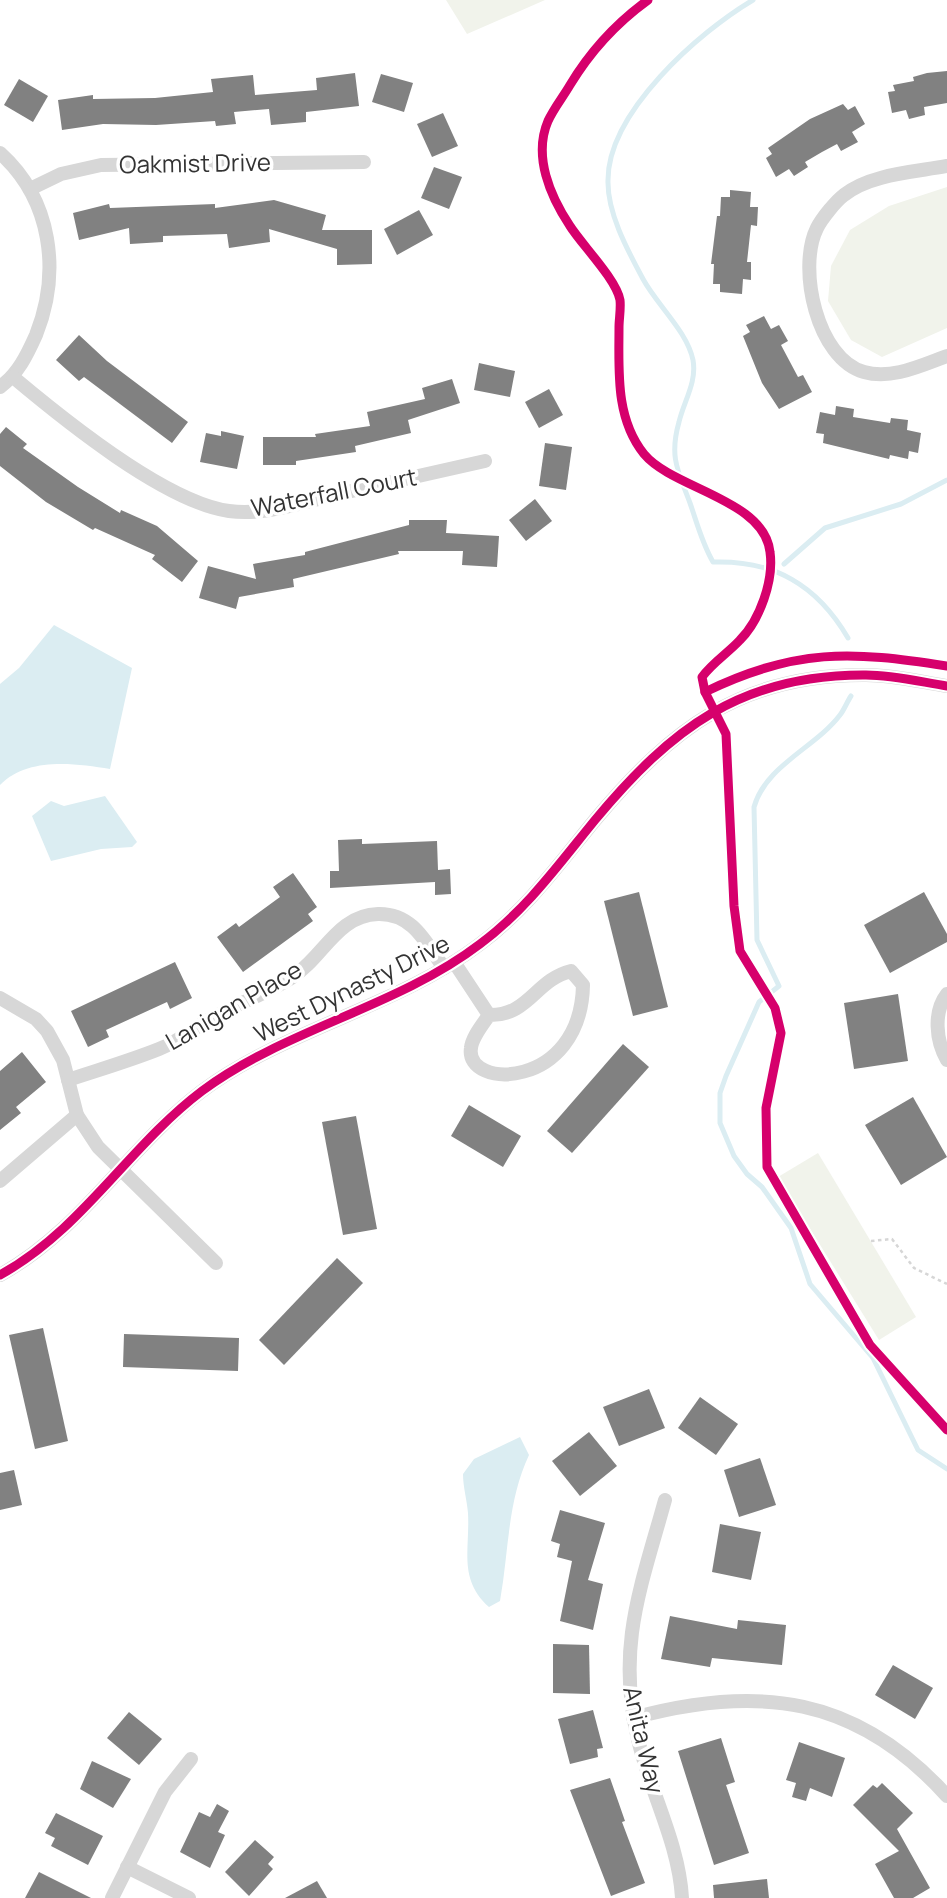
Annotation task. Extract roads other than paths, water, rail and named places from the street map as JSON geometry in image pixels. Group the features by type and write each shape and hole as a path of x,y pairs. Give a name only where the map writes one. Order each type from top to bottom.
{"street":[{"path":"0,153 30,189 48,237 51,258 49,290 34,339 13,377 0,387"},
{"name":"Oakmist Drive","path":"30,189 61,174 101,165 364,162"},
{"path":"947,166 871,181 844,195 817,228 808,267 811,293 822,331 838,356 864,372 900,373 947,356"},
{"name":"Waterfall Court","path":"13,377 73,425 154,479 195,503 222,510 256,511 288,506 485,461"},
{"name":"West Dynasty Drive","path":"0,1275 49,1242 180,1110 222,1077 449,965 479,945 521,909 652,755 714,711 780,685 835,676 869,675 947,686"},
{"name":"Lanigan Place","path":"68,1080 160,1049 213,1017 292,978 319,956 352,919 392,915 414,925 489,1015"},
{"path":"571,971 583,985 582,1009 569,1040 558,1054 525,1074 496,1074 477,1064 471,1055 471,1045 489,1015 506,1016 559,974 571,971"},
{"path":"947,994 939,1006 938,1030 941,1050 947,1060"},
{"path":"0,998 36,1018 47,1031 63,1060 77,1115 106,1157 124,1169 216,1263"},
{"path":"0,1181 77,1115"},
{"name":"Anita Way","path":"665,1500 630,1635 627,1679 633,1718 675,1857 682,1898"},
{"path":"633,1718 675,1707 735,1700 760,1700 819,1710 886,1742 926,1773 947,1796"},
{"path":"112,1898 165,1792 191,1759"},
{"path":"127,1867 189,1898"}],"waterway":[{"path":"753,0 731,14 683,53 660,76 640,102 623,128 612,154 609,193 615,218 631,256 649,289 690,349 693,376 676,434 675,455 709,555 713,562 755,566 792,579 822,603 848,638"},
{"path":"784,564 825,528 901,504 947,480"},
{"path":"851,696 830,727 769,780 754,807 757,940 779,986 759,1002 726,1076 720,1093 720,1123 734,1156 747,1174 762,1187 791,1228 810,1284 873,1358 918,1450 947,1469"}]}
